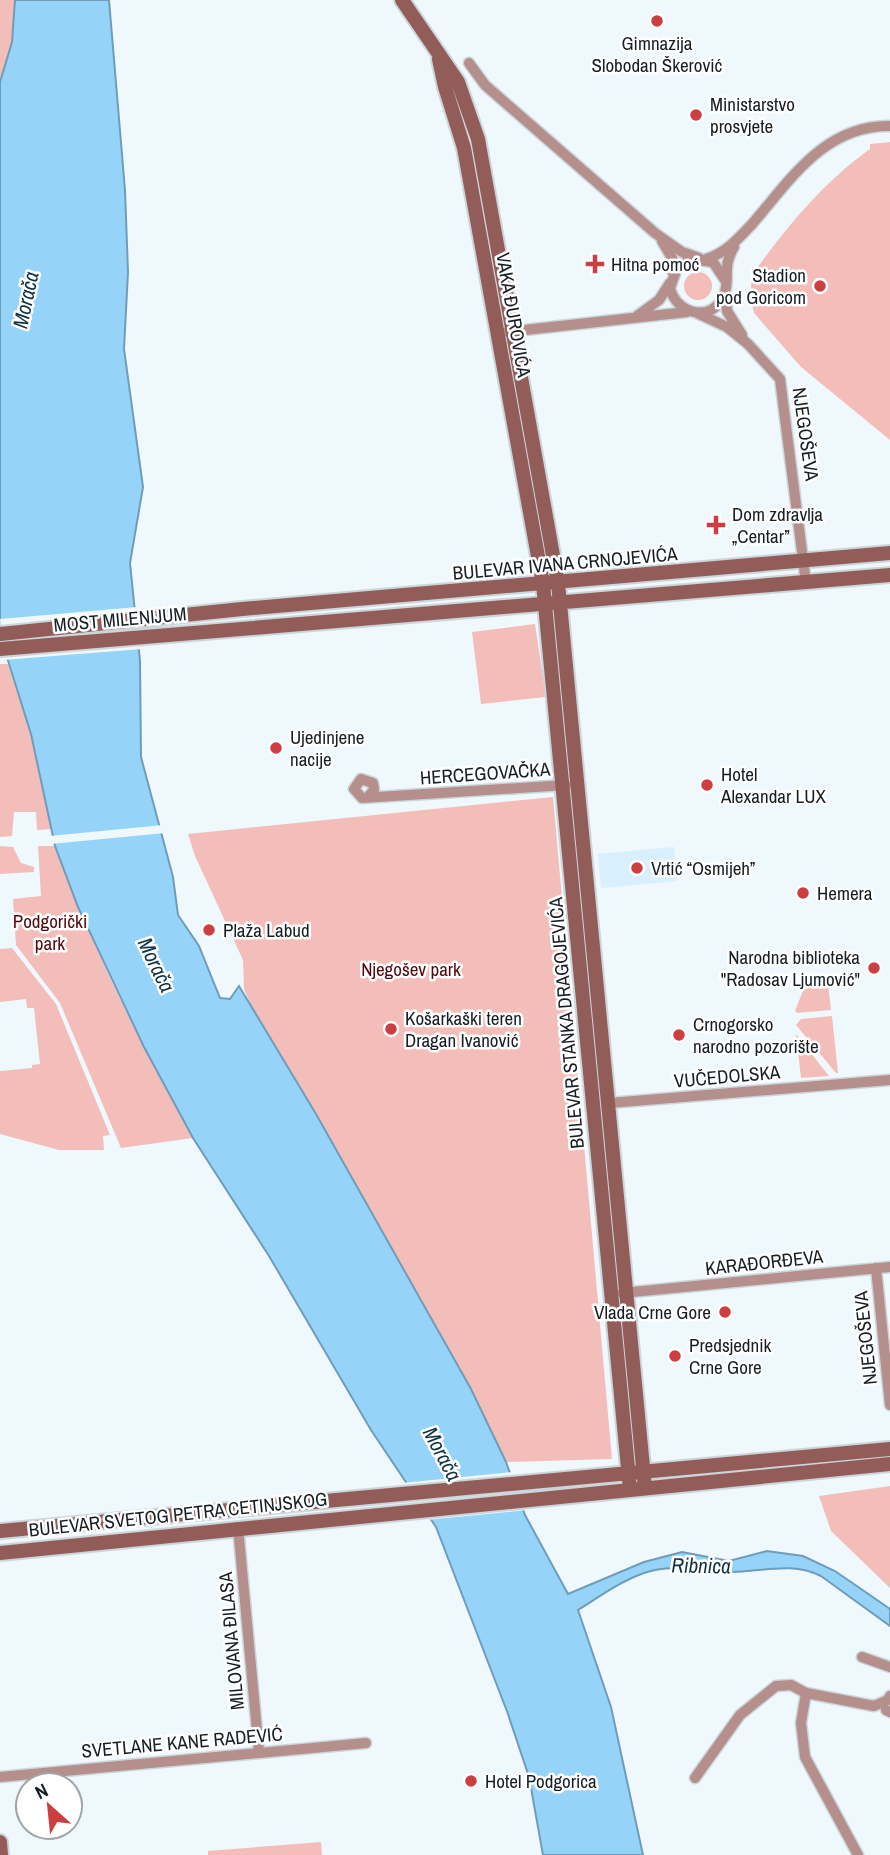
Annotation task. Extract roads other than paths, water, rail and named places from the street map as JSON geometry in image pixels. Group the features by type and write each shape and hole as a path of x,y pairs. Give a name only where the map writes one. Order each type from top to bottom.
{"main road":[{"name":"VAKA ĐUROVIĆA","path":"402,0 458,82 478,139 558,583"},
{"name":"VAKA ĐUROVIĆA","path":"438,54 464,148 543,584"},
{"name":"BULEVAR IVANA CRNOJEVIĆA","path":"242,609 890,553"},
{"name":"BULEVAR IVANA CRNOJEVIĆA","path":"244,627 890,575"},
{"name":"BULEVAR STANKA DRAGOJEVIĆA","path":"558,583 570,784"},
{"name":"BULEVAR STANKA DRAGOJEVIĆA","path":"543,584 570,784 587,963 611,1294 634,1457"},
{"name":"MOST MILENIJUM","path":"0,634 242,609"},
{"name":"MOST MILENIJUM","path":"0,649 244,627"},
{"name":"BULEVAR STANKA DRAGOJEVIĆA","path":"587,963 610,1103 634,1292 634,1457"},
{"path":"360,1508 637,1481 890,1449"},
{"path":"634,1457 637,1481"},
{"path":"637,1481 890,1464"},
{"name":"BULEVAR SVETOG PETRA CETINJSKOG","path":"0,1553 238,1527 360,1508"},
{"name":"BULEVAR SVETOG PETRA CETINJSKOG","path":"0,1531 360,1508"},
{"path":"0,1842 1,1855"}],"street":[{"path":"469,62 485,85 655,233 682,252 718,266 725,285 716,306 694,313"},
{"path":"636,316 663,296 672,277 685,261 724,251 739,238 794,174 829,142 850,131 890,126"},
{"path":"655,233 670,253 674,299 694,313 717,320 748,344"},
{"path":"739,238 726,260 727,311 748,344"},
{"name":"VAKA ĐUROVIĆA","path":"513,331 636,316 694,313"},
{"path":"498,334 513,331"},
{"name":"NJEGOŠEVA","path":"748,344 778,375 782,385 806,583"},
{"path":"364,778 373,784 373,793 369,797 357,795 354,786 364,778"},
{"name":"HERCEGOVAČKA","path":"373,784 394,795"},
{"name":"HERCEGOVAČKA","path":"369,797 570,784"},
{"name":"VUČEDOLSKA","path":"610,1103 890,1080"},
{"name":"KARAĐORĐEVA","path":"611,1294 890,1267"},
{"name":"NJEGOŠEVA","path":"876,1268 890,1405"},
{"name":"MILOVANA ĐILASA","path":"238,1527 259,1752"},
{"path":"862,1657 890,1667"},
{"path":"695,1778 722,1738 755,1700 783,1684 806,1693 874,1706 890,1696"},
{"path":"806,1693 801,1723 805,1757 858,1855"},
{"name":"SVETLANE KANE RADEVIĆ","path":"0,1777 366,1743"}],"water":[{"path":"15,0 109,0 125,190 128,272 124,349 143,487 130,563 140,661 141,757 173,877 178,915 199,946 220,998 230,999 239,986 316,1114 471,1389 506,1462 525,1515 568,1594 644,1562 682,1552 729,1561 767,1551 803,1556 835,1571 890,1609 890,1626 821,1576 799,1569 731,1572 677,1568 655,1570 635,1576 578,1610 611,1707 643,1855 543,1855 529,1777 508,1714 436,1527 371,1430 269,1256 193,1138 144,1047 78,907 55,846 31,734 0,635 0,82 12,42"}],"place":[{"name":"Gimnazija Slobodan Škerović","path":"657,21"},
{"name":"Ministarstvo prosvjete","path":"696,115"},
{"name":"Hitna pomoć","path":"595,264"},
{"name":"Stadion pod Goricom","path":"820,286"},
{"name":"Dom zdravlja „Centar”","path":"716,525"},
{"name":"Ujedinjene nacije","path":"276,748"},
{"name":"Hotel Alexandar LUX","path":"707,785"},
{"name":"Vrtić “Osmijeh”","path":"637,868"},
{"name":"Hemera","path":"803,893"},
{"name":"Plaža Labud","path":"209,930"},
{"name":"Narodna biblioteka \"Radosav Ljumović\"","path":"874,968"},
{"name":"Košarkaški teren Dragan Ivanović","path":"391,1029"},
{"name":"Crnogorsko narodno pozorište","path":"679,1035"},
{"name":"Vlada Crne Gore","path":"725,1312"},
{"name":"Predsjednik Crne Gore","path":"675,1356"},
{"name":"Hotel Podgorica","path":"471,1781"}],"water label":[{"name":"Morača","path":"26,300"},
{"name":"Morača","path":"156,965"},
{"name":"Morača","path":"442,1454"},
{"name":"Ribnica","path":"701,1566"}],"park label":[{"name":"Podgorički park","path":"50,932"},
{"name":"Njegošev park","path":"411,969"}]}
